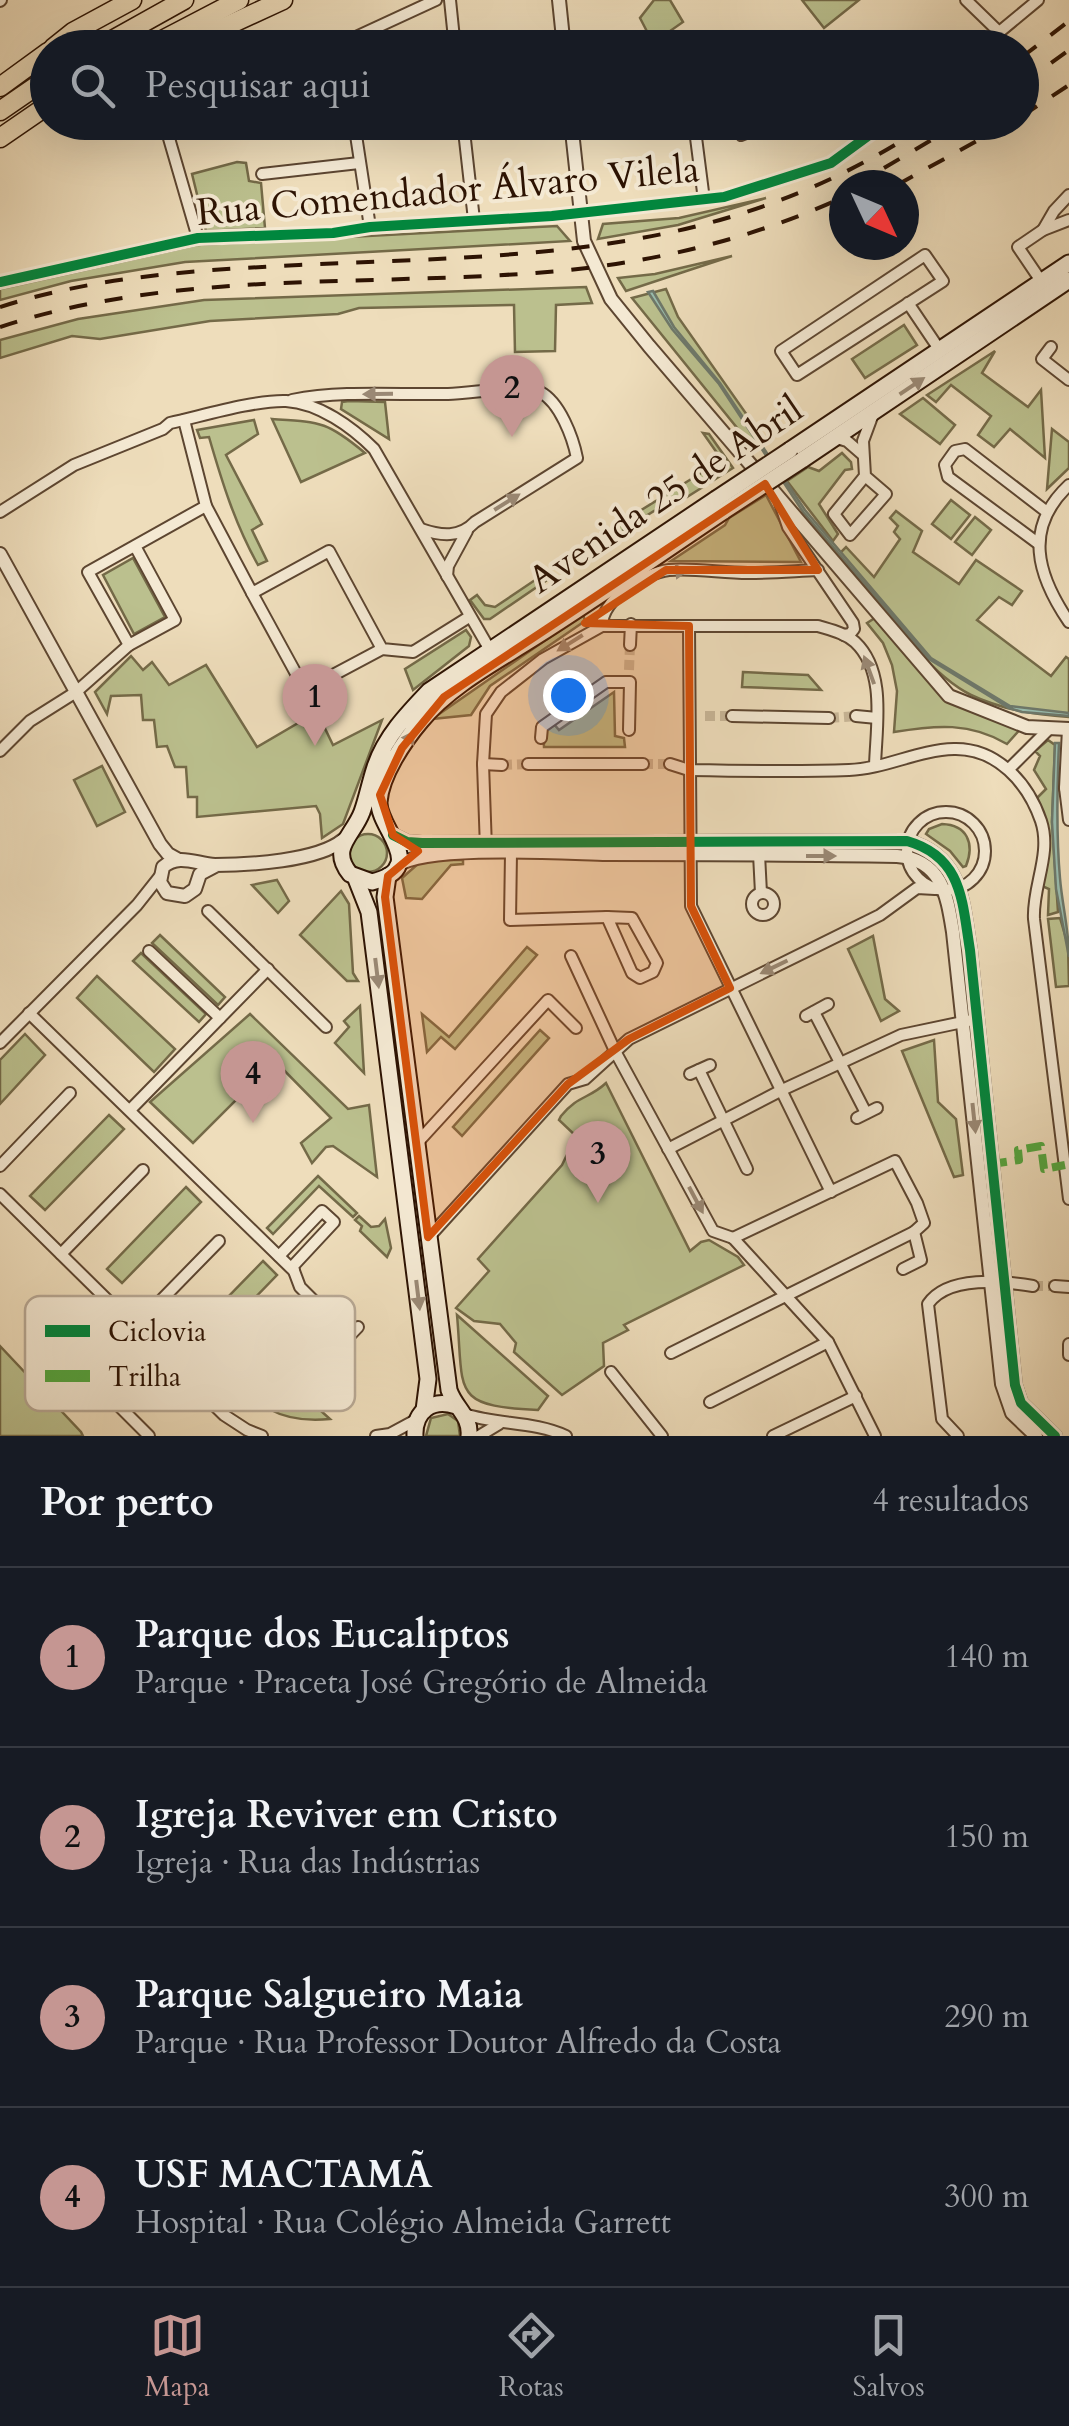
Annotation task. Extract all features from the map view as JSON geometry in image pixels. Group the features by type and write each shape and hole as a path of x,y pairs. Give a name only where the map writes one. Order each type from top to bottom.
{"highway":[{"path":"77,30 132,0"},
{"path":"130,30 184,0"},
{"path":"182,30 239,0"},
{"path":"217,30 283,0"},
{"path":"0,88 30,65"},
{"path":"0,111 30,90"},
{"path":"0,138 30,117"}],"main road":[{"name":"Avenida 25 de Abril","path":"418,1422 428,1380 369,912 341,860 376,763 392,734 429,691 796,455 939,349 1069,263"},
{"name":"Avenida 25 de Abril","path":"796,455 836,438 1069,280"},
{"name":"Avenida 25 de Abril","path":"469,1436 468,1421 449,1390 428,1238 385,898 399,850 383,823 379,806 384,784 402,748 444,697 720,505"},
{"path":"349,834 373,824 392,833"},
{"path":"350,874 372,882 392,871"},
{"path":"418,1422 439,1403 460,1410"}],"street":[{"path":"376,30 436,0"},
{"path":"450,0 453,30"},
{"path":"559,0 562,30"},
{"path":"966,0 998,30"},
{"path":"1002,30 1038,0"},
{"path":"175,140 198,238"},
{"path":"356,140 370,227"},
{"path":"465,140 474,220"},
{"path":"573,140 584,241 611,299 949,696 1027,726 1068,729 1069,820"},
{"path":"696,140 704,200"},
{"name":"Rua Comendador Álvaro Vilela","path":"0,282 198,238 333,233 704,200 831,163 862,140"},
{"path":"262,174 359,163"},
{"path":"1043,230 1069,195"},
{"path":"1041,281 1018,246 1069,220"},
{"path":"926,256 942,281 908,303 797,375 781,351 926,256"},
{"path":"908,303 939,349"},
{"path":"1051,346 1042,359 1069,380"},
{"path":"0,512 74,465 184,420 328,395 535,389 549,397 574,441 578,458 475,522 466,531 446,577"},
{"path":"287,401 333,417 358,432 381,459 490,650"},
{"path":"865,476 834,514 850,536 886,494 865,476 862,454 873,413"},
{"path":"184,420 206,506 305,690 382,648 413,652 469,618"},
{"path":"836,438 848,441 862,454"},
{"path":"1039,544 948,477 944,465 955,452 965,449 1046,512"},
{"path":"1069,485 1046,512 1039,544 1045,578 1069,622"},
{"path":"780,502 788,527 853,622 854,629 844,635"},
{"path":"129,645 88,572 206,506"},
{"path":"420,529 448,536 466,531"},
{"path":"0,752 30,722 76,692 129,645 175,620 135,546"},
{"path":"252,594 329,551 382,648"},
{"path":"0,554 163,848 197,871 198,883"},
{"path":"602,626 604,609 613,601 666,570 818,570"},
{"path":"630,624 630,644"},
{"path":"486,847 483,724 492,701 543,660 602,626 818,626 844,635 856,643 873,670 876,766"},
{"path":"689,626 692,906 832,1192"},
{"path":"541,738 542,727 606,682 630,676 629,730"},
{"path":"689,711 705,716"},
{"path":"732,716 830,718"},
{"path":"856,716 877,718"},
{"path":"1010,768 1050,728"},
{"path":"670,764 689,770 853,770 956,749 1010,768 1026,789 1042,824 1044,849 1034,919 1067,1154 1069,1199"},
{"path":"483,764 502,765"},
{"path":"528,764 643,764"},
{"path":"911,892 903,860 905,837 934,813 947,812 972,821 984,844 980,870 956,890 949,906 971,1020"},
{"path":"392,833 412,843 486,847 689,847 903,860 926,867 956,890"},
{"path":"0,1043 137,905 162,871 183,860 217,865 306,856 329,850 349,834"},
{"path":"392,871 422,856 486,847 512,853 905,837 935,854 956,890 1006,1401 1036,1436"},
{"path":"163,848 163,888 173,896"},
{"path":"512,853 510,920 607,916 632,918 657,963 653,972 640,978 632,974 607,916"},
{"path":"759,854 762,893"},
{"path":"306,856 332,860 350,874"},
{"path":"137,905 150,899 185,896 198,883 200,874 217,865"},
{"path":"428,1238 568,1084 586,1078 630,1040 894,906 911,892 925,886 956,890"},
{"path":"208,911 326,1027"},
{"path":"150,950 220,1018"},
{"path":"571,956 616,1053 712,1231 733,1238 828,1342 875,1436"},
{"path":"130,1110 268,969"},
{"path":"418,1142 548,1000 576,1028"},
{"path":"828,1004 810,1014 866,1113"},
{"path":"28,1014 294,1271"},
{"path":"668,1149 901,1035 971,1020"},
{"path":"700,1070 748,1169"},
{"path":"0,1166 70,1093"},
{"path":"671,1354 914,1232 924,1223 918,1203 895,1161 733,1238"},
{"path":"61,1254 143,1170"},
{"path":"0,1194 103,1296"},
{"path":"278,1256 322,1211 334,1222 293,1266 300,1288 307,1296"},
{"path":"903,1269 921,1260 914,1232"},
{"path":"166,1296 219,1240"},
{"path":"996,1282 1022,1403 1056,1436"},
{"path":"958,1436 942,1419 928,1304 936,1293 949,1288 996,1282 1033,1286"},
{"path":"1055,1286 1069,1287"},
{"path":"355,1330 358,1327"},
{"path":"710,1402 828,1342"},
{"path":"1069,1344 1069,1355"},
{"path":"611,1372 662,1436"},
{"path":"772,1436 856,1396"},
{"path":"460,1410 500,1424 522,1424 566,1436"},
{"path":"124,1411 148,1436"},
{"path":"223,1411 262,1436"},
{"path":"376,1436 393,1435 418,1422"},
{"path":"478,1436 500,1424"}],"highlighted area":[{"path":"765,484 818,570 666,570 585,623 689,626 691,906 730,988 629,1039 568,1084 428,1237 385,897 388,876 418,851 393,835 380,795 402,748 444,697"}],"green space":[{"path":"654,0 670,0 683,22 672,30 646,30 640,18"},
{"path":"802,0 859,0 824,28"},
{"path":"246,163 249,181 261,183 265,228 206,231 192,174"},
{"path":"766,198 678,225 598,239 603,224 679,218"},
{"path":"557,226 570,241 185,262 71,281 0,300 0,289 197,245"},
{"path":"732,256 626,291 618,278 655,274"},
{"path":"586,287 592,303 556,305 555,351 515,352 514,305 359,308 338,314 210,321 100,339 72,336 0,358 0,340 78,319 204,300"},
{"path":"666,289 678,317 766,442 755,450 632,298"},
{"path":"904,325 917,345 865,378 852,359"},
{"path":"995,351 982,373 1028,407 1041,390 1045,458 1010,429 994,447 978,435 991,416 951,385 936,402 927,395"},
{"path":"923,398 955,425 940,444 900,414"},
{"path":"342,402 385,402 389,439 341,409"},
{"path":"272,419 322,425 365,453 301,482"},
{"path":"254,420 258,434 226,455 262,524 252,530 267,561 258,565 236,518 209,437 200,438 197,430"},
{"path":"1052,429 1069,442 1069,468 1047,489"},
{"path":"703,433 709,434 733,468 668,509 654,511 614,536 609,530 722,460"},
{"path":"842,453 852,469 845,470 819,504 838,534 833,541 787,481 808,467 819,471"},
{"path":"766,495 801,562 671,561 725,525 729,518"},
{"path":"951,500 970,515 951,539 932,524"},
{"path":"896,511 922,531 913,552 959,584 976,560 1022,591 1012,605 999,597 977,620 1051,676 1066,657 1069,659 1069,717 1019,711 971,695 935,669 900,631 839,554 846,547 874,577 900,539 894,532 898,526 890,518"},
{"path":"975,517 991,530 972,555 955,542"},
{"path":"133,558 165,617 134,634 103,575"},
{"path":"544,574 547,580 490,619 484,619 470,600 477,595 485,605 495,607"},
{"path":"583,614 585,621 490,686 471,715 432,719"},
{"path":"875,618 944,699 1024,725 1007,744 980,732 952,727 894,732 897,691 883,643 867,623"},
{"path":"466,630 471,637 469,646 413,690 405,669"},
{"path":"131,656 143,670 152,662 169,685 206,665 257,747 317,712 333,745 382,720 343,824 322,838 316,806 197,817 197,797 188,797 186,767 175,767 167,746 157,747 154,720 143,720 141,695 111,696 107,714 95,692"},
{"path":"743,672 808,675 821,690 742,687"},
{"path":"614,692 615,736 624,738 625,747 544,747 543,730 553,723 559,730"},
{"path":"1048,740 1055,745 1052,822 1058,912 1048,915 1049,889 1042,886 1048,852 1036,799 1046,789 1034,770 1040,756 1035,751"},
{"path":"102,766 125,812 97,826 74,780"},
{"path":"942,824 958,828 967,837 970,850 966,866 926,834"},
{"path":"368,834 382,839 387,853 382,867 368,872 354,867 349,853 354,839"},
{"path":"463,860 463,864 451,865 422,899 406,898 402,878 419,863"},
{"path":"277,880 289,901 278,913 252,885"},
{"path":"341,891 349,904 353,973 358,981 347,981 300,935"},
{"path":"1060,918 1068,945 1069,986 1056,987 1048,919"},
{"path":"160,935 225,997 218,1005 152,943"},
{"path":"873,936 885,999 899,1011 881,1021 848,949"},
{"path":"527,947 537,955 455,1049 441,1037 427,1052 422,1014 449,1037"},
{"path":"141,953 206,1014 199,1022 133,961"},
{"path":"97,976 175,1049 154,1072 77,998"},
{"path":"360,1006 364,1073 335,1043 349,1027 344,1021"},
{"path":"250,1014 348,1109 369,1105 377,1177 333,1146 326,1147 312,1163 301,1143 331,1118 275,1061 193,1143 150,1102"},
{"path":"540,1030 549,1038 462,1136 453,1127"},
{"path":"25,1034 45,1055 0,1104 0,1060"},
{"path":"934,1040 938,1102 956,1119 963,1175 954,1177 902,1051"},
{"path":"606,1083 690,1251 709,1240 738,1257 744,1265 624,1325 628,1330 603,1343 604,1366 562,1395 514,1352 516,1343 500,1324 474,1321 456,1308 489,1271 478,1259 562,1165 576,1136 559,1120 561,1116"},
{"path":"109,1115 124,1129 45,1210 30,1196"},
{"path":"318,1176 357,1213 353,1217 319,1186 273,1234 267,1228"},
{"path":"186,1187 201,1202 122,1283 107,1269"},
{"path":"359,1216 371,1227 379,1226 385,1219 391,1248 387,1257 360,1231 362,1226 355,1220"},
{"path":"263,1261 277,1275 257,1296 229,1296"},
{"path":"457,1315 548,1396 538,1410 489,1404 467,1390 460,1362"},
{"path":"0,1346 25,1373 25,1411 61,1411 83,1436 0,1436"},
{"path":"274,1411 321,1411 330,1419 315,1420"},
{"path":"448,1414 458,1421 460,1436 426,1436 431,1418"}],"shaded area":[{"path":"653,291 674,327 720,383 805,510 931,658 1010,706 1069,716 1009,708 929,659 803,512 719,384 672,329 648,292"},
{"path":"1055,743 1059,743 1059,861 1069,957 1056,889 1052,822"}],"tunnel":[{"path":"629,670 630,645"},
{"path":"705,716 732,716"},
{"path":"829,718 856,716"},
{"path":"502,765 528,764"},
{"path":"643,764 670,764"},
{"path":"1033,1286 1055,1286"}],"railway":[{"path":"1039,44 1069,21"},
{"path":"1039,72 1069,50"},
{"path":"1039,105 1069,85"},
{"path":"0,307 73,288 148,276 468,257 626,241 703,225 779,201 855,167 901,140"},
{"path":"884,168 931,140"},
{"path":"919,173 978,140"},
{"path":"0,327 68,308 206,288 488,276 632,261 740,236 829,204"}],"marked path":[{"path":"992,1164 1019,1160 1018,1150 1041,1146 1044,1169 1065,1165"}],"cycle path":[{"path":"0,282 198,238 333,233 370,227 552,216 724,197 831,163 862,140"},
{"path":"393,835 407,842 422,843 907,841 939,858 956,884 965,915 1015,1385 1021,1403 1055,1436"}],"place":[{"name":"Igreja Reviver em Cristo","path":"512,437"},
{"name":"Parque dos Eucaliptos","path":"315,746"},
{"name":"USF MACTAMÃ","path":"253,1123"},
{"name":"Parque Salgueiro Maia","path":"598,1203"}]}
